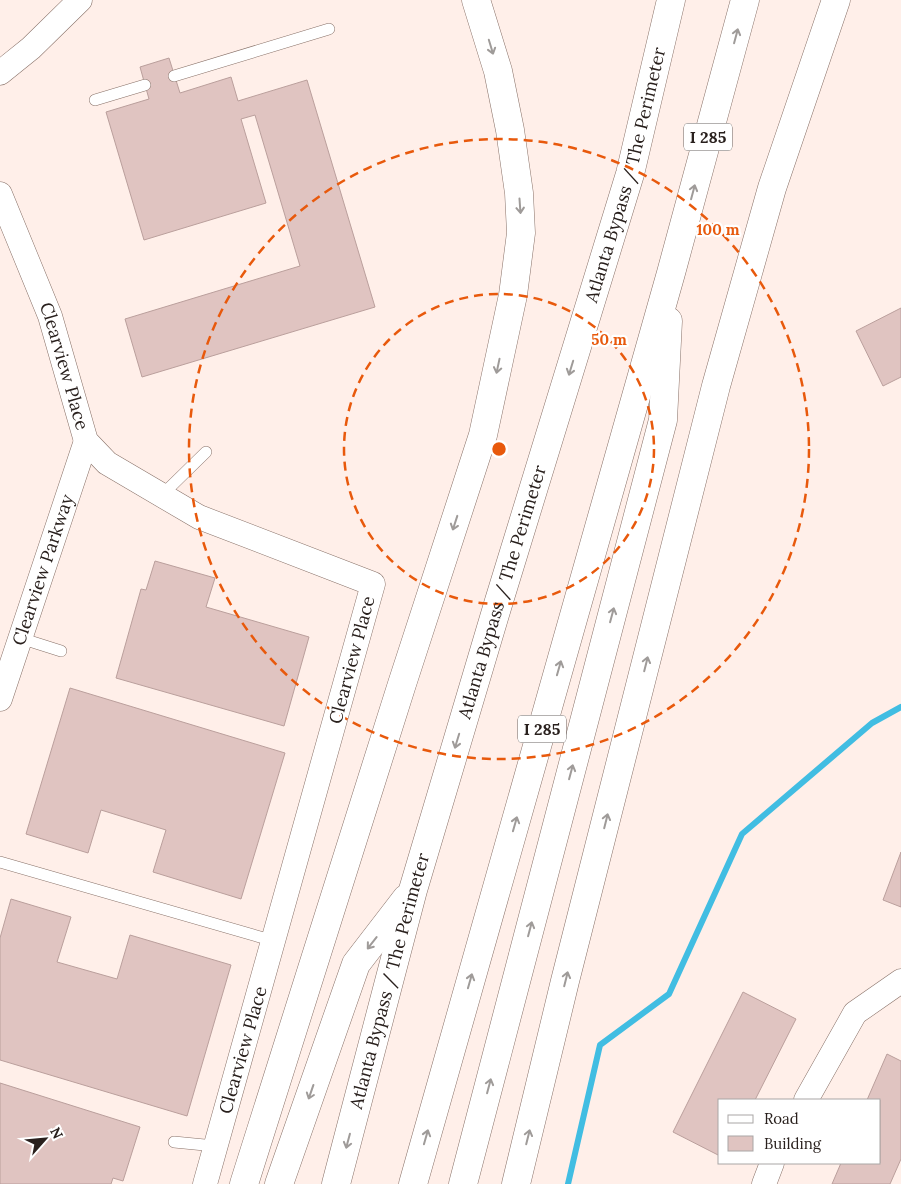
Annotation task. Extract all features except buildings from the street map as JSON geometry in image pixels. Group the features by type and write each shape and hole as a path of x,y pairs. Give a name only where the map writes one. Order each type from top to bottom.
{"highway":[{"path":"244,1184 483,435 513,296 521,232 519,193 510,130 498,71 476,0"},
{"name":"Atlanta Bypass / The Perimeter","path":"336,1184 413,890 630,174 671,0"},
{"name":"I 285","path":"413,1184 671,273 745,0"},
{"path":"516,1184 716,386 772,188 836,0"},
{"path":"463,1184 663,420 671,273"},
{"path":"279,1184 356,964 413,890"}],"street":[{"path":"0,73 31,48 80,0"},
{"name":"Clearview Place","path":"0,194 50,316 86,441 107,463 199,517 373,584 205,1184"},
{"name":"Clearview Parkway","path":"0,699 86,441"},
{"path":"807,1099 855,1013 901,981"},
{"path":"764,1184 772,1164"}],"lane":[{"path":"174,76 329,28"},
{"path":"95,100 145,85"},
{"path":"162,495 206,452"},
{"path":"20,638 60,651"},
{"path":"0,862 274,941"},
{"path":"174,1142 215,1146"}],"waterway":[{"path":"568,1184 600,1045 669,994 742,834 872,723 901,707"}]}
